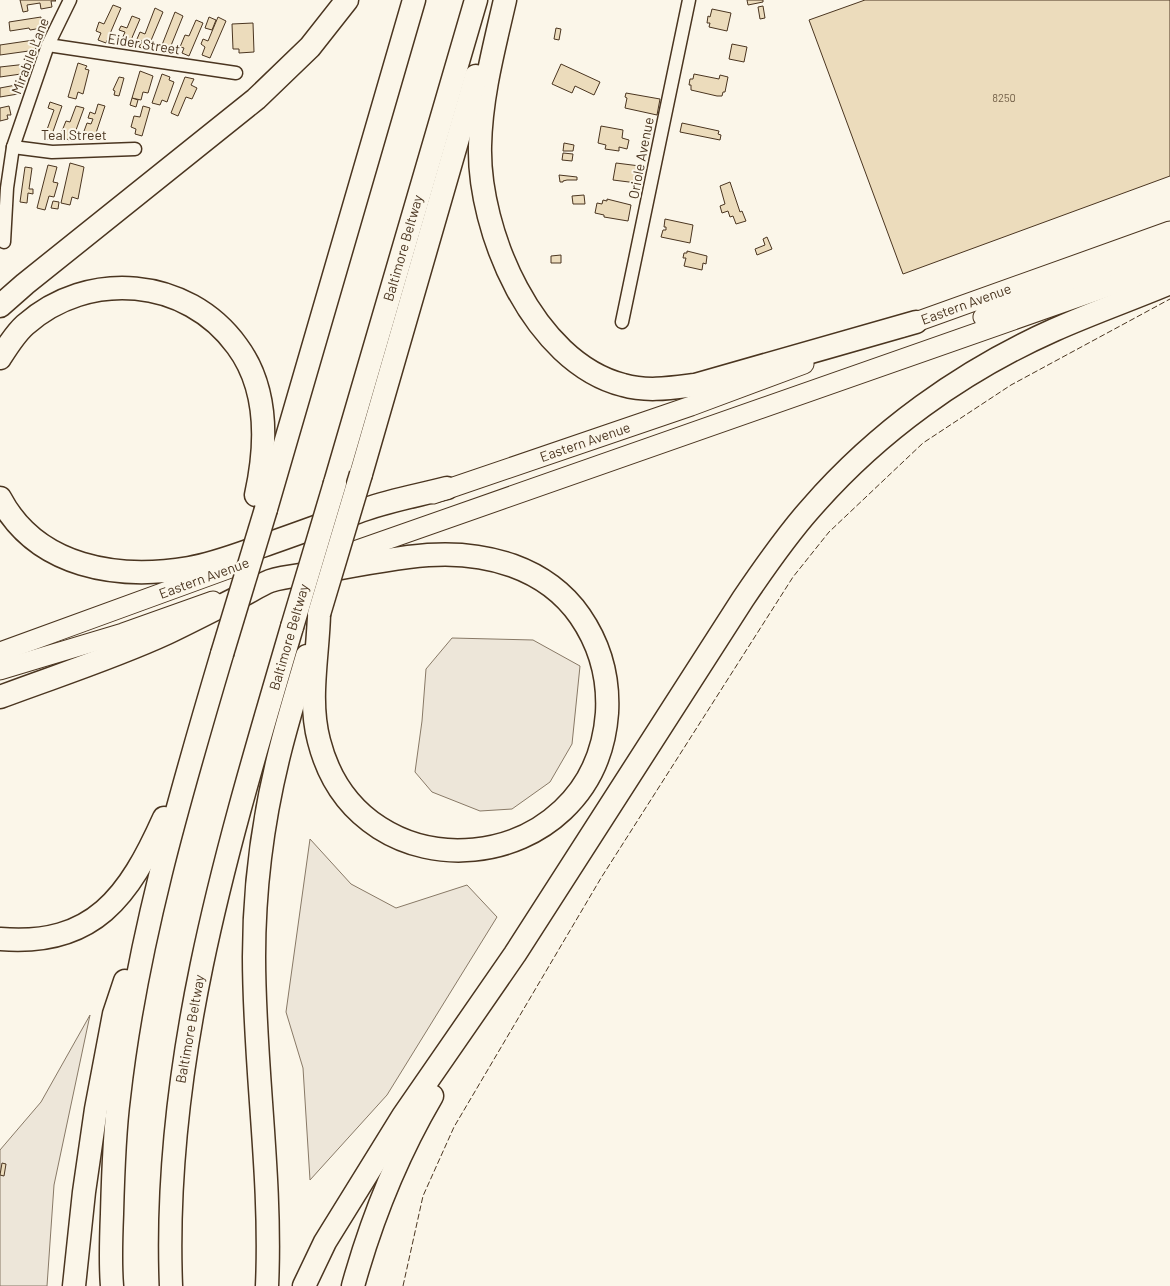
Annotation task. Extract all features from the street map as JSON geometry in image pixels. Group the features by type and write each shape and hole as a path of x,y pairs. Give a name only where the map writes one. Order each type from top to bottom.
{"highway":[{"path":"0,306 256,99 310,46 347,0"},
{"path":"112,1286 113,1174 118,1097 130,1017 154,903 259,511 414,0"},
{"name":"Baltimore Beltway","path":"171,1286 172,1176 178,1104 189,1026 222,871 476,0"},
{"path":"267,1286 267,1191 254,958 256,902 260,863 273,778 498,0"},
{"path":"505,0 483,108 480,147 483,184 491,228 503,261 536,320 579,363 602,377 622,385 642,389 668,389 695,385 916,322"},
{"path":"304,1286 326,1242 403,1116 515,954 743,599 788,536 832,484 891,431 960,380 1001,356 1054,330 1170,283"},
{"path":"0,358 25,326 49,308 72,297 95,290 144,289 172,297 196,308 217,324 237,346 257,390 262,413 264,441 259,511"},
{"path":"0,498 20,528 40,544 62,557 85,566 105,570 158,571 190,568 227,558 369,508 447,488"},
{"path":"0,697 166,634 271,581 389,559 459,554 486,557 509,563 544,581 563,596 591,632 600,654 606,679 608,703 606,730 594,766 578,793 562,810 540,828 494,847 468,851 419,846 377,826 357,810 340,789 328,768 318,740 314,709 314,674 318,646 319,614"},
{"path":"0,939 25,942 48,939 68,933 102,914 133,878 149,853 190,763"},
{"path":"74,1286 84,1192 96,1109 114,1014 154,903"},
{"path":"353,1286 386,1192 421,1115 515,954"}],"main road":[{"name":"Eastern Avenue","path":"0,652 447,488 691,406 916,322 1170,231"},
{"path":"907,356 949,330 1170,248"},
{"name":"Eastern Avenue","path":"0,670 123,633 1170,265"}],"street":[{"name":"Mirabile Lane","path":"4,242 7,188 13,148 48,45 70,0"},
{"name":"Oriole Avenue","path":"622,322 689,0"},
{"name":"Eider Street","path":"48,45 236,73"},
{"name":"Teal Street","path":"13,148 52,152 135,149"}],"shaded area":[{"path":"452,638 533,640 580,666 572,744 550,782 512,809 480,811 432,792 415,772 422,721 426,669"},
{"path":"310,839 351,884 396,908 467,885 497,917 387,1095 310,1180 303,1068 286,1012"},
{"path":"90,1015 54,1185 47,1286 0,1286 0,1150 41,1102"}],"building":[{"path":"20,0 56,1 51,1 52,7 41,9 40,3 27,5 28,11 23,12"},
{"path":"747,0 763,0 763,2 748,5"},
{"path":"865,0 1170,0 1170,176 903,274 809,20"},
{"path":"113,5 121,8 106,43 98,40 101,33 96,31 99,22 104,24"},
{"path":"763,6 765,18 760,19 758,7"},
{"path":"155,8 163,12 147,50 139,47 142,41 137,39 140,32 145,34"},
{"path":"712,9 731,13 727,31 709,27 710,23 707,23 708,16 710,17"},
{"path":"175,12 183,16 168,53 160,50"},
{"path":"132,16 140,19 128,47 120,44 125,32 119,30 121,26 127,28"},
{"path":"41,17 42,28 10,31 9,22"},
{"path":"209,17 216,20 212,30 205,28"},
{"path":"218,17 226,21 210,58 202,55 205,47 201,44 203,39 208,41"},
{"path":"196,20 203,23 189,56 182,53 184,48 180,47 185,35 189,36"},
{"path":"253,23 254,52 239,53 239,49 233,49 232,24"},
{"path":"556,28 561,29 559,40 554,39"},
{"path":"34,40 36,50 0,55 0,45"},
{"path":"732,44 747,47 744,62 729,59"},
{"path":"78,63 87,66 85,69 89,70 83,94 78,92 76,99 68,97"},
{"path":"27,64 28,73 0,77 0,67"},
{"path":"561,64 600,82 594,95 575,86 572,93 552,84"},
{"path":"140,71 153,76 148,93 143,92 141,100 132,98"},
{"path":"162,74 170,77 169,80 174,82 167,102 162,100 160,105 152,103"},
{"path":"694,74 719,79 720,75 728,77 725,92 723,92 722,96 717,96 691,90 691,85 689,85 690,79 693,79"},
{"path":"119,77 124,78 119,96 114,95 115,91 113,90"},
{"path":"185,77 194,79 191,85 197,88 192,99 186,97 178,116 171,113"},
{"path":"16,85 18,94 0,97 0,88"},
{"path":"626,93 660,99 657,115 625,108"},
{"path":"132,98 138,100 136,107 130,105"},
{"path":"50,102 62,106 50,140 44,138 54,110 48,108"},
{"path":"98,104 105,106 94,139 83,134 87,123 91,124 93,119 88,118 90,112 95,114"},
{"path":"9,106 11,115 7,115 8,119 0,121 0,108"},
{"path":"76,106 84,108 72,141 64,138 66,132 62,131 66,121 70,122"},
{"path":"143,106 150,108 142,136 135,134 136,129 131,127 134,116 140,117"},
{"path":"682,123 719,131 718,134 721,135 720,140 680,132"},
{"path":"601,126 623,130 622,138 629,140 627,149 619,147 619,151 605,149 606,145 598,143"},
{"path":"564,143 574,145 573,151 563,151"},
{"path":"563,153 573,154 572,161 562,160"},
{"path":"70,163 84,167 78,199 72,197 70,205 61,203"},
{"path":"616,163 640,166 637,183 613,180"},
{"path":"48,165 57,167 53,182 58,183 54,197 49,196 45,210 37,208"},
{"path":"25,167 32,168 29,189 33,189 33,194 28,193 27,203 20,202"},
{"path":"559,175 577,177 577,180 560,182"},
{"path":"730,182 740,212 742,211 746,221 736,224 733,216 730,217 728,211 722,213 720,206 725,204 720,186"},
{"path":"584,195 585,204 573,204 572,196"},
{"path":"607,199 631,205 628,221 604,217 604,215 595,213 597,203 602,204 603,200 607,201"},
{"path":"53,201 59,202 58,209 51,208"},
{"path":"665,219 693,225 690,243 661,237 663,230 666,230 666,227 664,227"},
{"path":"767,237 772,249 757,255 755,249 765,245 763,239"},
{"path":"687,251 707,256 706,264 703,263 702,270 684,266 686,258 683,258 684,253 687,253"},
{"path":"561,255 561,263 551,263 551,256"},
{"path":"2,1163 6,1164 4,1176 0,1175"}],"fence":[{"path":"403,1286 423,1196 454,1127 601,878 793,577 829,532 923,443 1011,385 1170,299"}]}
